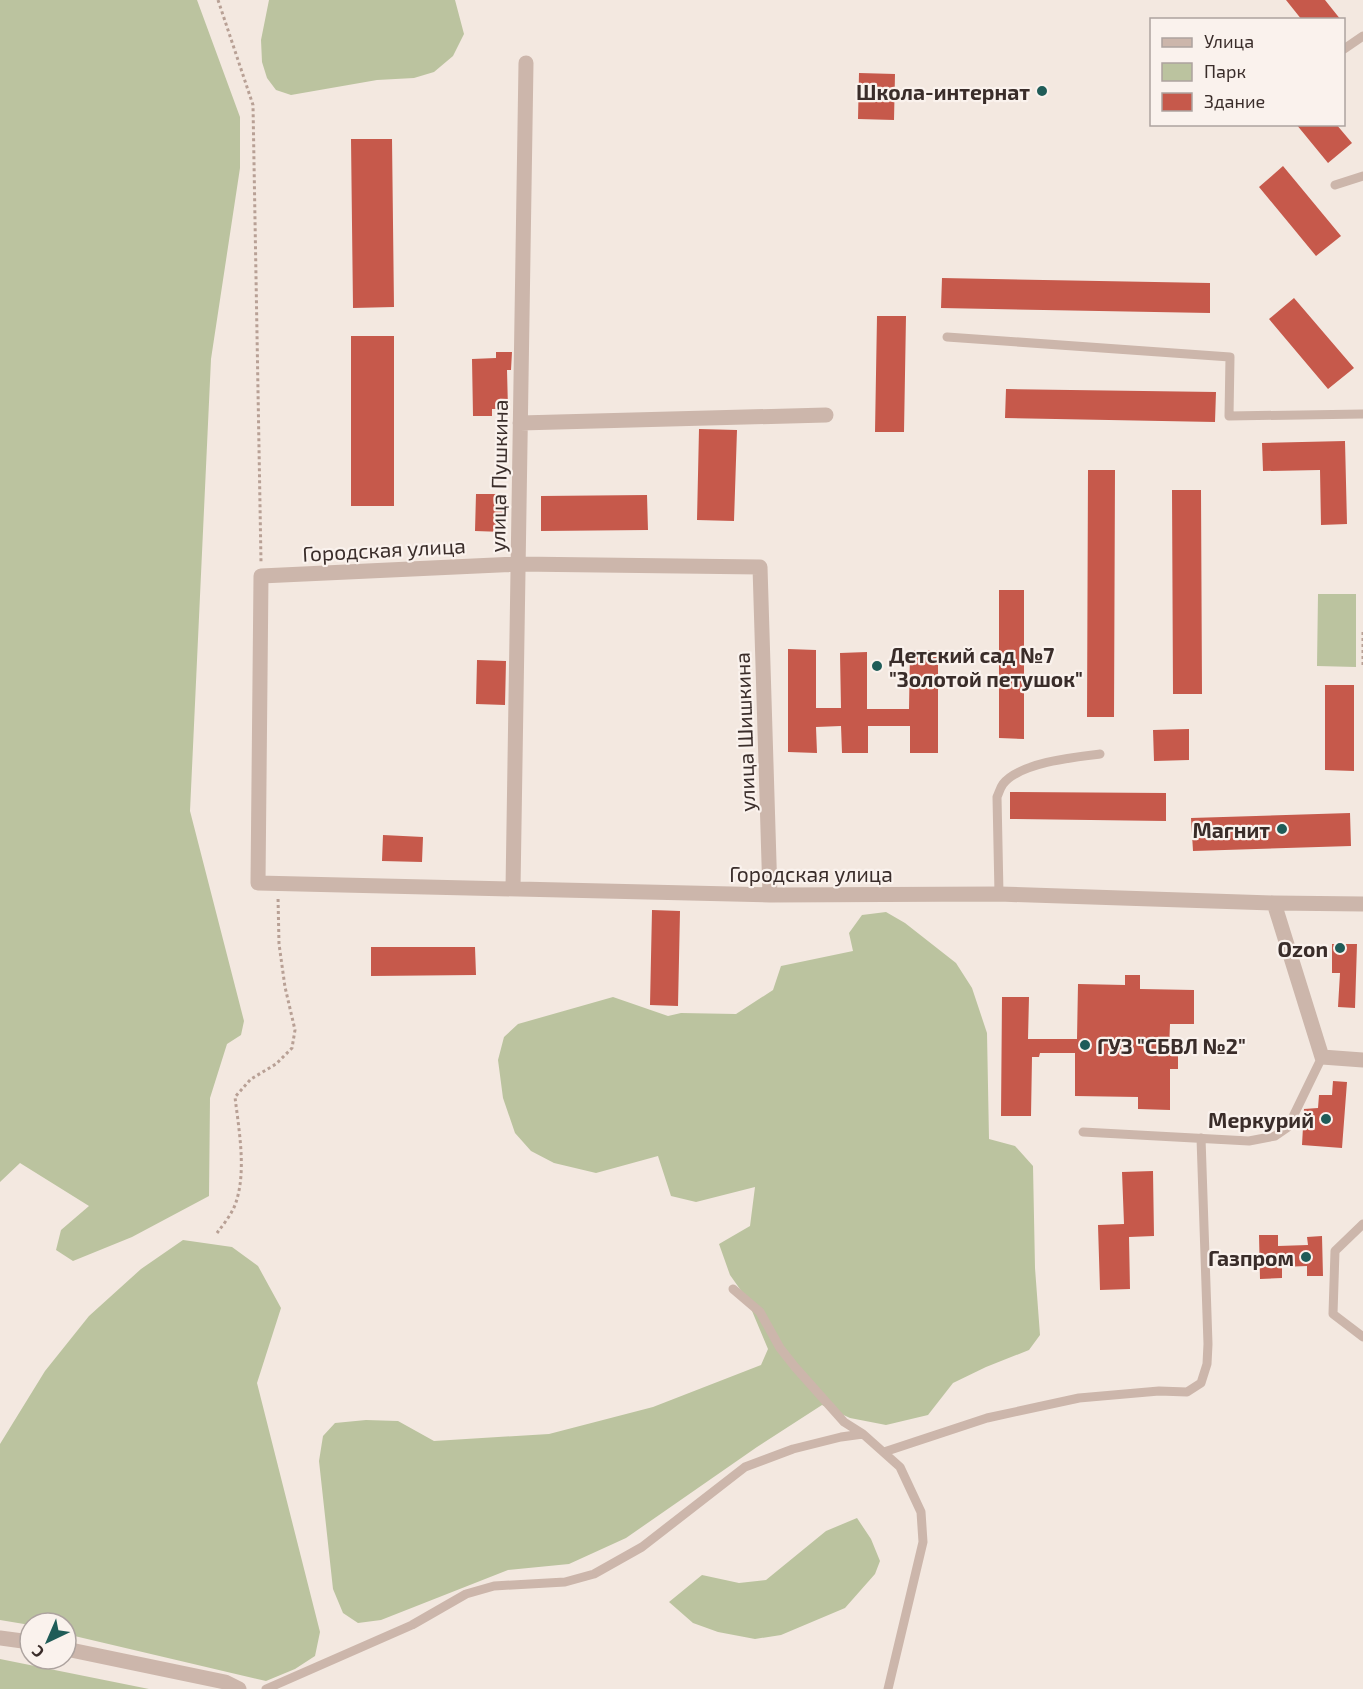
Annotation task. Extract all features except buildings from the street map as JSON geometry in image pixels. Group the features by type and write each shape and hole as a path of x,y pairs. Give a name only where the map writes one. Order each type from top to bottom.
{"street":[{"name":"улица Пушкина","path":"513,889 526,63"},
{"path":"520,423 826,415"},
{"name":"Городская улица","path":"760,567 518,564 261,576 258,883 770,895 999,894 1363,904"},
{"name":"улица Шишкина","path":"760,567 770,895"},
{"path":"1274,903 1322,1057 1363,1060"},
{"path":"0,1638 18,1640"},
{"path":"78,1651 225,1682 239,1689"}],"lane":[{"path":"1345,48 1363,36"},
{"path":"1335,185 1363,176"},
{"path":"947,337 1230,357 1229,416 1363,414"},
{"path":"999,894 997,797 1001,785 1021,772 1056,760 1100,754"},
{"path":"1083,1132 1249,1141 1275,1136 1288,1126 1322,1057"},
{"path":"884,1452 987,1418 1079,1398 1159,1391 1186,1392 1201,1383 1207,1364 1208,1344 1201,1138"},
{"path":"1363,1224 1335,1251 1333,1314 1363,1337"},
{"path":"733,1288 760,1312 780,1348 844,1422 863,1434 900,1467 921,1512 923,1542 888,1689"},
{"path":"266,1689 412,1625 466,1594 494,1586 565,1582 594,1574 642,1548 745,1467 793,1449 863,1434"}],"path":[{"path":"218,0 253,105 261,576"},
{"path":"1363,632 1363,666"},
{"path":"217,1233 234,1209 239,1192 241,1166 235,1097 250,1080 276,1064 292,1048 295,1030 285,987 279,944 278,884"}],"green space":[{"path":"0,0 197,0 240,117 240,168 211,359 190,811 244,1021 241,1035 227,1044 210,1098 209,1196 132,1237 73,1261 56,1250 61,1230 89,1206 20,1163 0,1182"},
{"path":"269,0 455,0 464,34 453,56 434,72 414,78 377,80 291,95 276,90 267,78 262,62 261,40"},
{"path":"1318,594 1356,594 1356,667 1317,666"},
{"path":"886,912 905,923 956,963 972,988 987,1033 989,1139 1015,1146 1033,1166 1035,1268 1040,1335 1029,1350 953,1383 928,1415 886,1425 850,1418 822,1405 626,1538 569,1564 508,1570 381,1620 358,1623 343,1613 333,1589 319,1461 323,1436 335,1423 366,1420 398,1421 434,1441 549,1434 653,1407 761,1365 768,1349 747,1299 730,1275 719,1244 750,1226 755,1187 696,1202 671,1196 658,1156 596,1173 554,1163 531,1151 515,1133 503,1098 498,1060 504,1037 518,1024 613,997 668,1016 681,1013 736,1014 773,990 781,966 853,951 849,933 862,915"},
{"path":"183,1240 232,1247 258,1266 281,1308 257,1383 320,1632 315,1656 295,1669 266,1681 78,1637 78,1611 18,1611 18,1623 0,1620 0,1444 45,1371 89,1316 141,1269"},
{"path":"857,1518 871,1539 880,1561 875,1574 845,1608 781,1635 755,1639 718,1632 693,1623 669,1602 702,1575 739,1583 766,1580 826,1531"},
{"path":"0,1659 18,1663 18,1671 60,1671 149,1689 0,1689"}],"place":[{"name":"Школа-интернат","path":"1042,91"},
{"name":"Детский сад №7 \"Золотой петушок\"","path":"877,666"},
{"name":"Магнит","path":"1282,829"},
{"name":"Ozon","path":"1340,948"},
{"name":"ГУЗ \"СБВЛ №2\"","path":"1085,1045"},
{"name":"Меркурий","path":"1326,1119"},
{"name":"Газпром","path":"1306,1257"}]}
